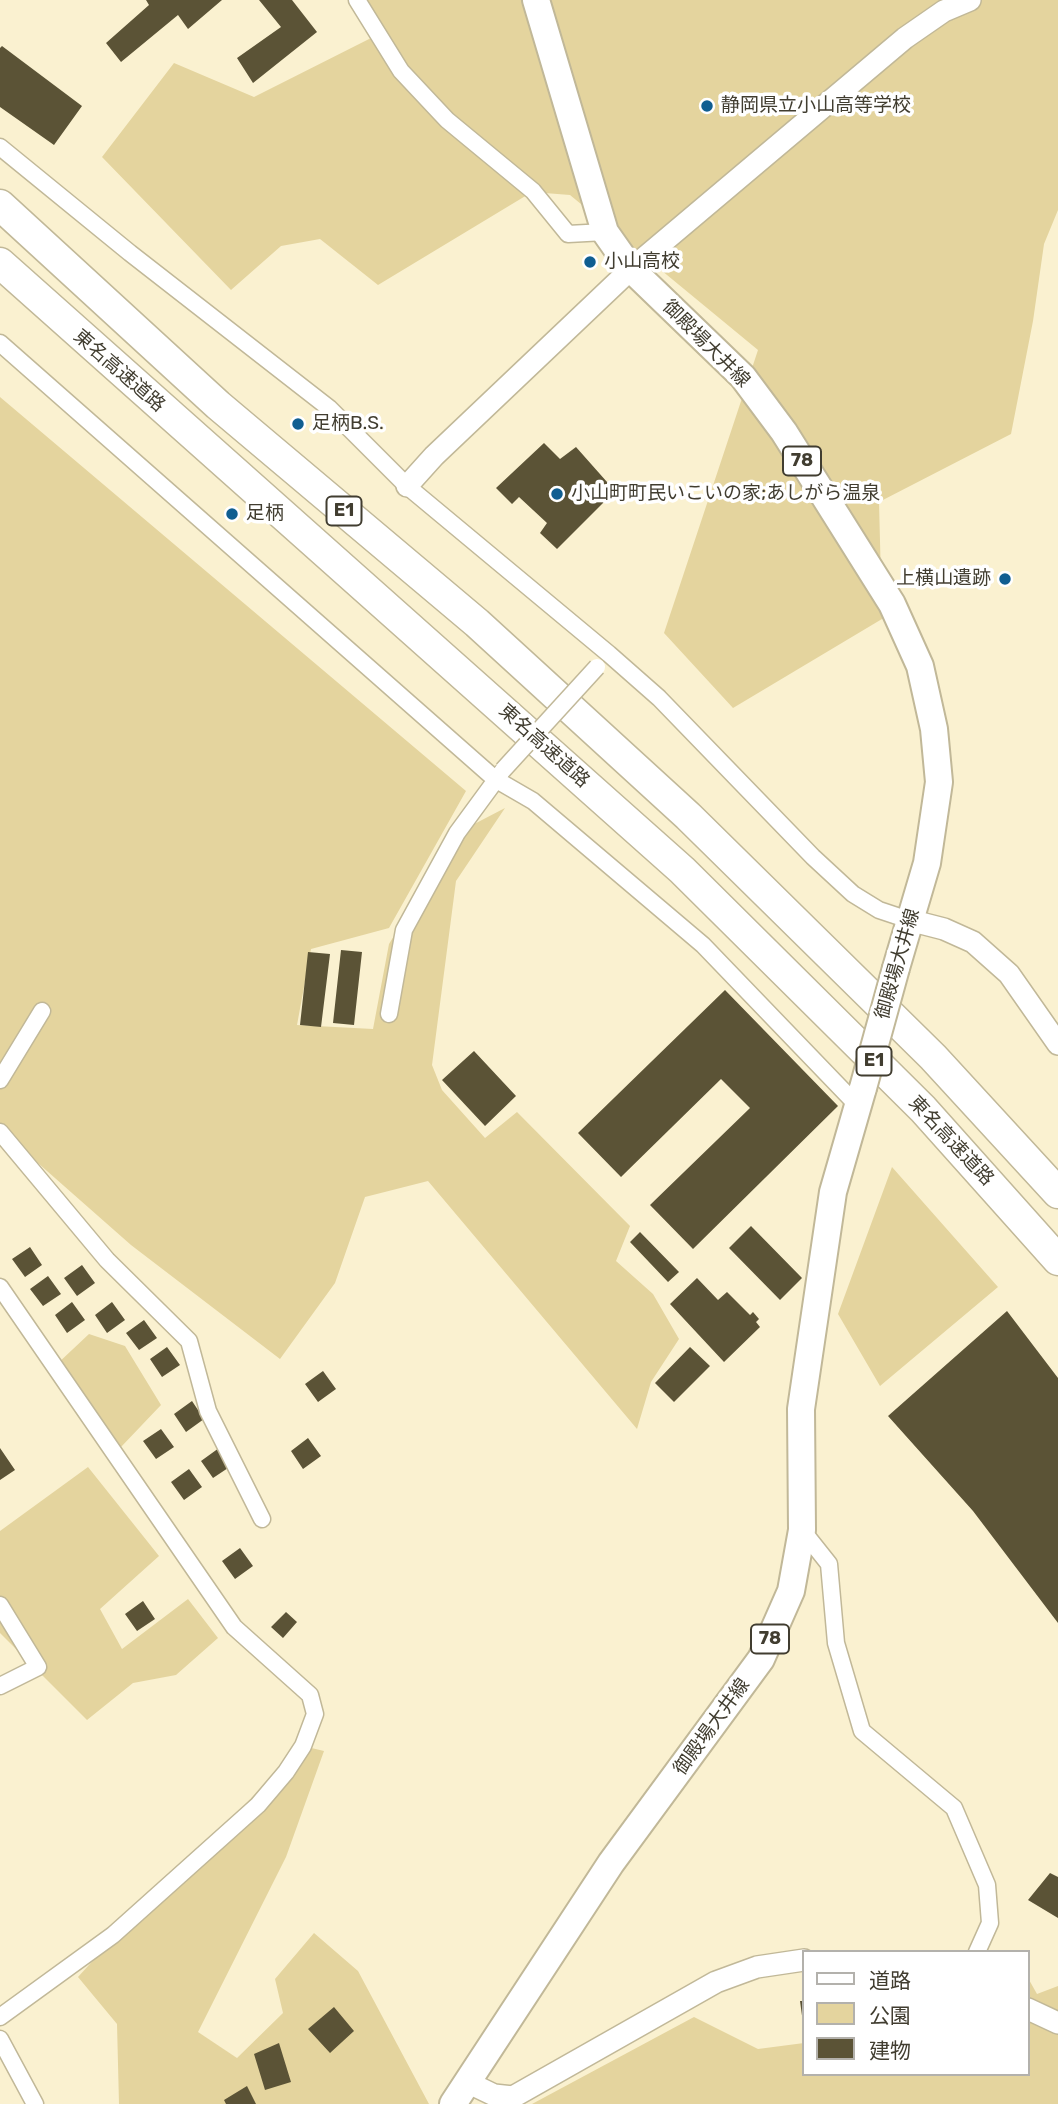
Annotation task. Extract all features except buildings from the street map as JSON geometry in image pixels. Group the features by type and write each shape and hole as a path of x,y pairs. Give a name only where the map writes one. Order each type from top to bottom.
{"highway":[{"name":"E1","path":"0,205 218,405 477,623 688,816 933,1057 1058,1193"},
{"name":"東名高速道路","path":"0,263 682,870 923,1109 1058,1260"}],"main road":[{"name":"御殿場大井線","path":"460,2093 611,1863 761,1659 791,1591 802,1530 801,1409 833,1192 909,920 928,863 939,782 934,729 920,666 892,604 784,432 743,377 631,269 605,232 536,0"}],"street":[{"path":"357,0 401,71 447,120 533,191 568,234 605,232"},
{"path":"407,486 434,456 631,269 905,38 944,11 970,0"},
{"path":"0,147 130,253 329,408 407,486 609,653 659,698 813,857 853,894 879,910 944,929 973,942 1009,974 1058,1044"},
{"path":"0,343 499,775 703,944 860,1096"},
{"path":"389,1014 404,930 457,833 499,775 609,653"},
{"path":"0,1080 42,1011"},
{"path":"0,1132 107,1260 189,1341 208,1411 262,1519"},
{"path":"0,1287 234,1627 310,1695 315,1714 307,1740 286,1772 258,1805 113,1935 0,2017"},
{"path":"802,1530 829,1564 836,1643 862,1731 954,1808 987,1885 990,1923 979,1950"},
{"path":"0,1605 38,1667 0,1686"},
{"path":"460,2093 513,2097 716,1982 757,1967 802,1960"},
{"path":"1030,2010 1058,2023"},
{"path":"0,2039 35,2104"}],"green space":[{"path":"350,0 1058,0 1058,210 1044,244 1033,321 1011,434 879,502 882,619 733,708 664,633 758,350 570,195 532,192 378,285 320,239 281,246 231,290 102,157 174,63 254,97 377,35"},
{"path":"0,397 466,791 389,928 311,949 297,1025 373,1029 389,944 457,833 505,808 456,881 432,1065 442,1090 485,1138 517,1112 630,1226 616,1261 653,1294 679,1339 651,1382 637,1429 428,1181 365,1197 335,1283 280,1359 131,1245 5,1134 0,1133"},
{"path":"892,1167 998,1287 880,1386 838,1314"},
{"path":"89,1334 125,1346 161,1405 121,1447 67,1385 56,1365"},
{"path":"88,1467 159,1556 100,1609 122,1649 188,1599 218,1638 176,1675 133,1683 87,1720 0,1633 0,1531"},
{"path":"303,1746 324,1751 286,1857 198,2032 237,2058 283,2013 275,1979 314,1933 358,1971 429,2104 119,2104 117,2024 78,1977 130,1920"},
{"path":"1030,1982 1037,1994 1058,1986 1058,2104 532,2104 694,2017 758,2049 802,2043 802,2076 1030,2076"}],"place":[{"name":"静岡県立小山高等学校","path":"707,106"},
{"name":"小山高校","path":"590,262"},
{"name":"足柄B.S.","path":"298,424"},
{"name":"小山町町民いこいの家;あしがら温泉","path":"557,494"},
{"name":"足柄","path":"232,514"},
{"name":"上横山遺跡","path":"1005,579"}]}
